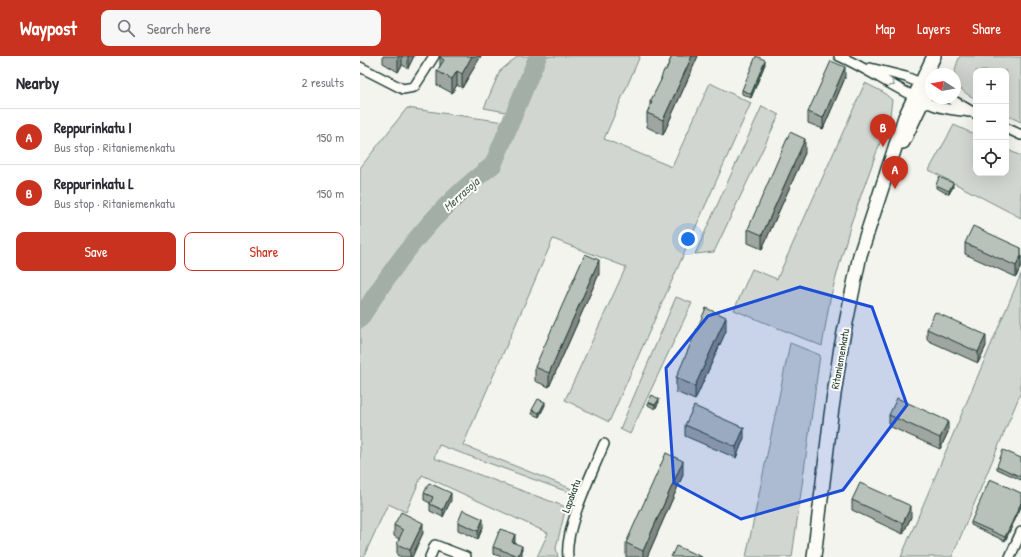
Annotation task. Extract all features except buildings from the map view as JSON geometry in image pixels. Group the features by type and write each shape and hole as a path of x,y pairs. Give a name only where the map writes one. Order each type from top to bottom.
{"street":[{"path":"360,67 403,89 414,87 434,56"},
{"path":"839,56 861,66 918,99 938,107 973,113"},
{"name":"Ritaniemenkatu","path":"932,68 934,56"},
{"path":"938,68 943,56"},
{"path":"861,66 888,72 925,84"},
{"name":"Ritaniemenkatu","path":"814,557 831,415 841,347 860,255 890,166 918,99 925,89"},
{"path":"959,104 973,113"},
{"path":"1009,129 1021,135"},
{"name":"Lapakatu","path":"568,557 567,548 579,504 604,444"},
{"path":"1010,557 1021,532"},
{"path":"430,557 435,545 466,557"}],"highlighted area":[{"path":"800,287 872,307 907,405 843,490 741,519 674,483 666,368 708,316"}],"shaded area":[{"path":"518,56 640,56 604,139 672,167 710,83 751,103 609,422 565,400 626,267 553,239 463,445 572,489 571,493 439,445 434,458 566,507 556,548 558,557 537,557 548,533 422,475 406,512 388,504 364,556 366,557 360,557 360,329 418,246 499,167 522,115 484,108 500,71"},
{"path":"960,56 1021,57 1021,122 1009,116 1009,68 973,68 973,97 961,88 961,68 956,68"},
{"path":"865,83 883,92 892,100 890,115 851,223 830,299 822,346 734,310 752,269 777,279"},
{"path":"762,106 779,115 714,252 695,254"},
{"path":"407,108 505,122 489,162 425,221 408,240 360,308 360,168"},
{"path":"954,125 973,134 973,176 1009,176 1009,150 1021,156 1021,218 929,170"},
{"path":"1021,274 1021,392 952,557 901,557"},
{"path":"676,297 692,303 630,434 620,429"},
{"path":"790,343 820,355 792,557 746,557"}],"waterway":[{"name":"Merrasoja","path":"360,319 388,276 419,235 454,198 493,165 538,56"}],"place":[{"name":"Reppurinkatu L","path":"883,147"},
{"name":"Reppurinkatu I","path":"895,189"}]}
